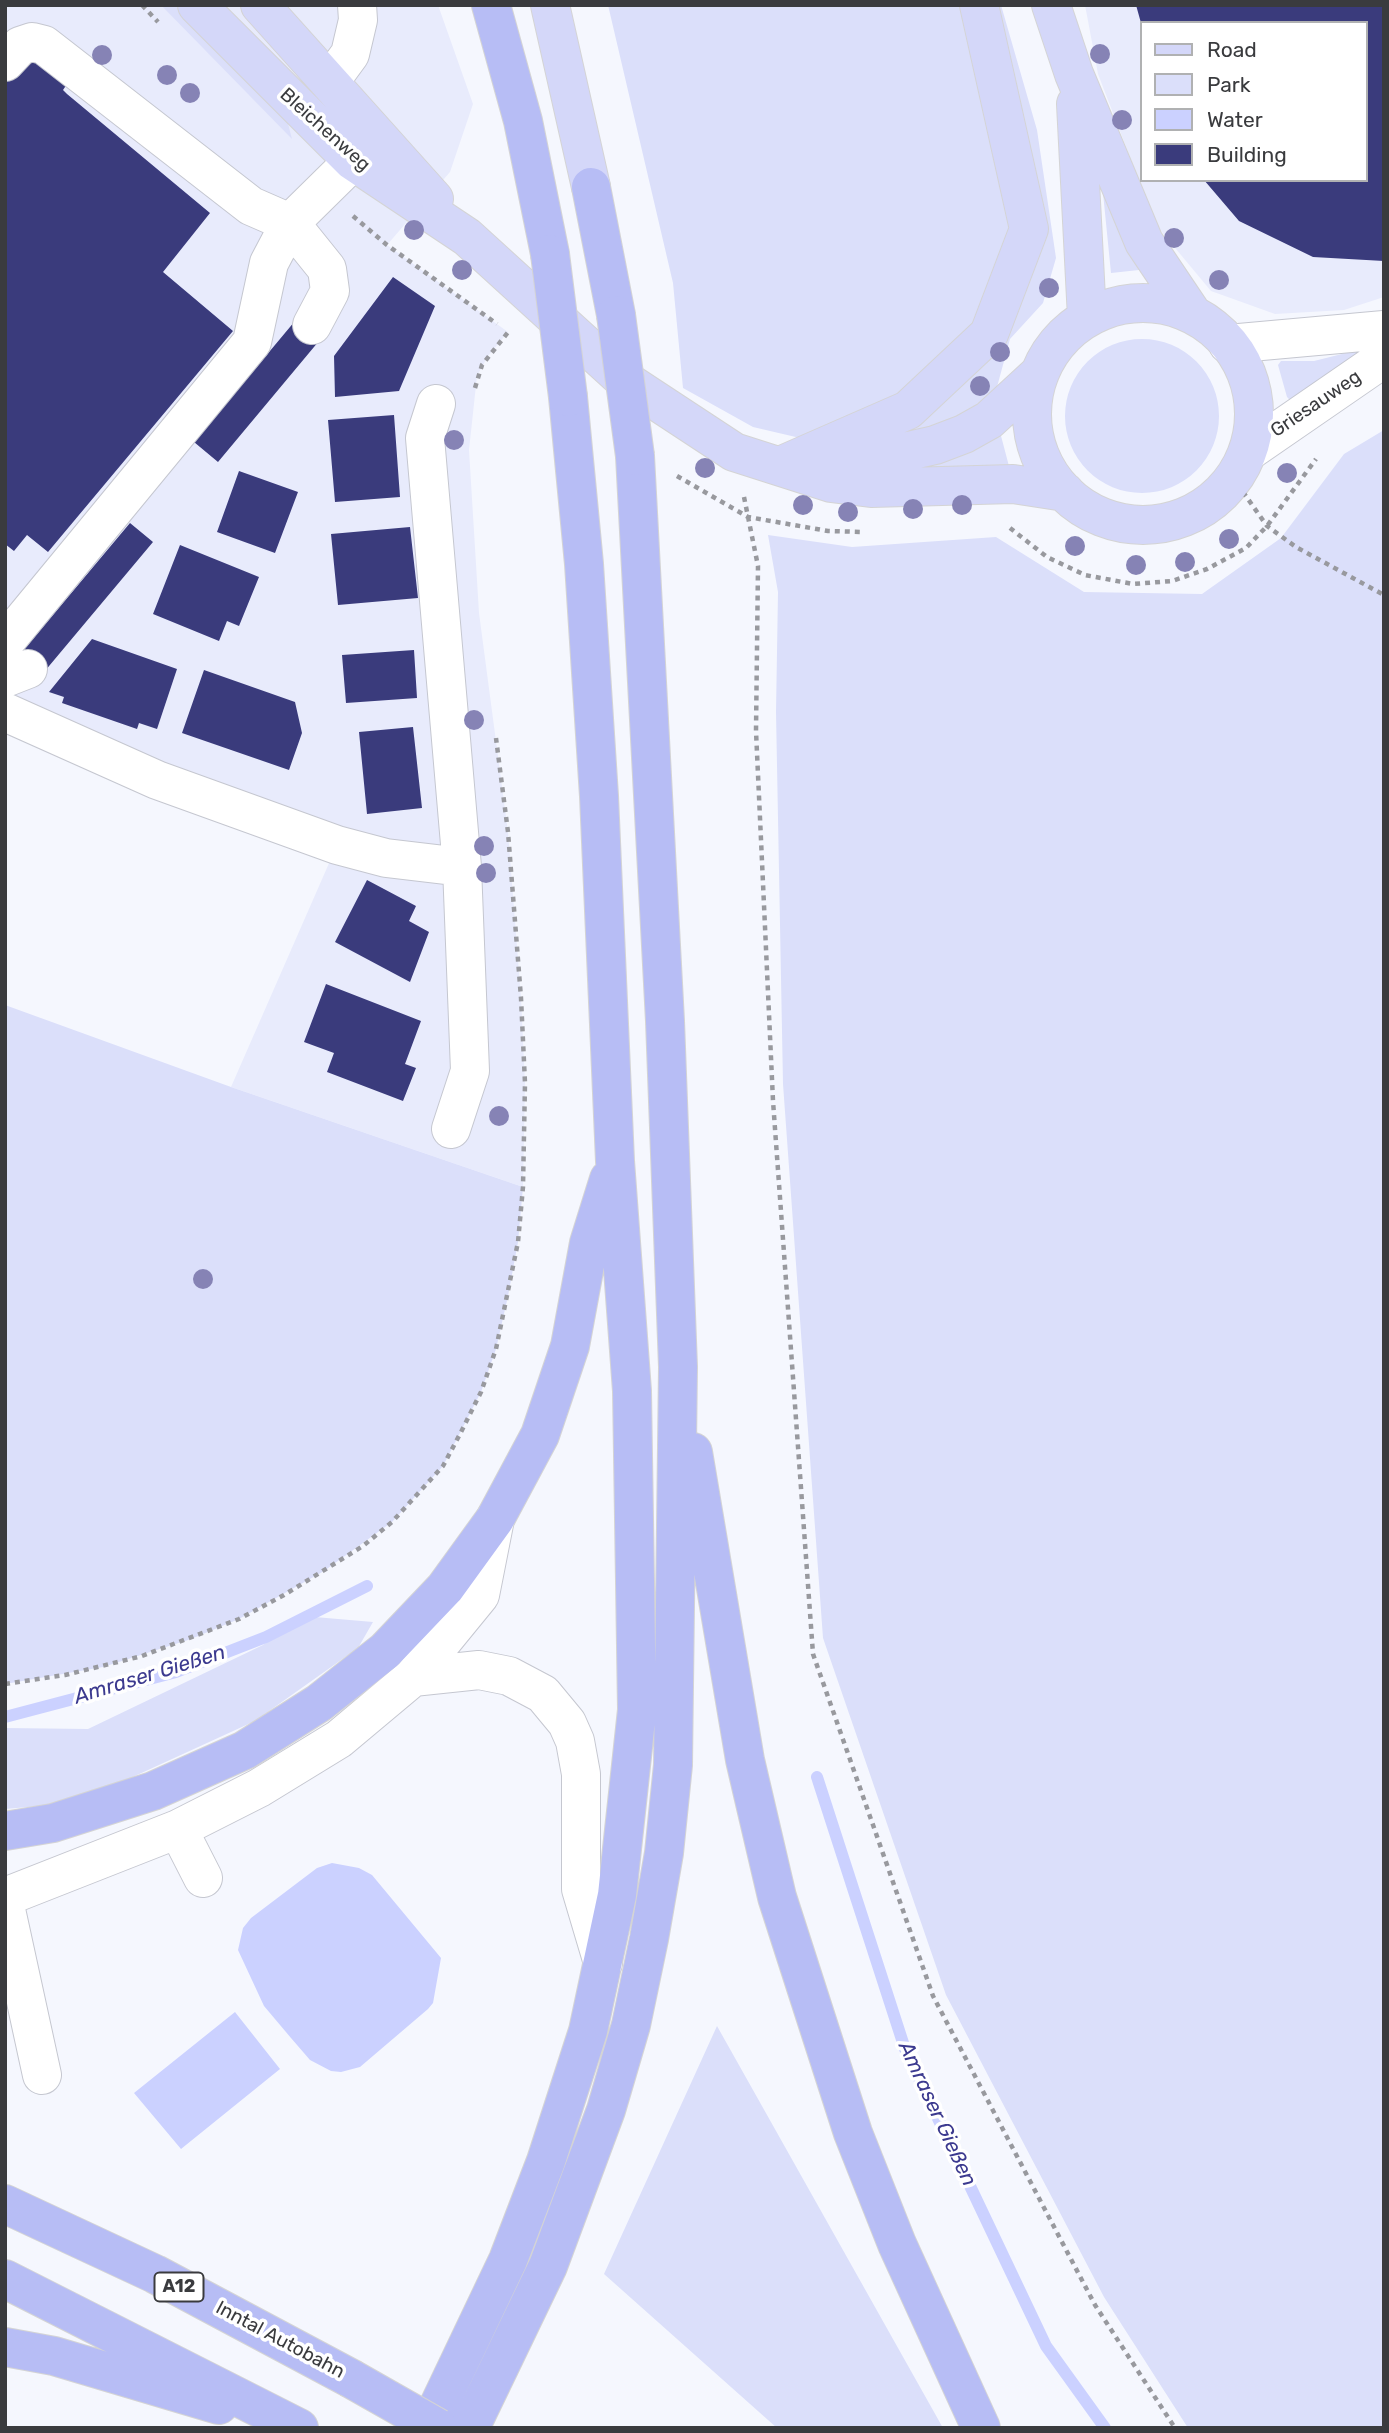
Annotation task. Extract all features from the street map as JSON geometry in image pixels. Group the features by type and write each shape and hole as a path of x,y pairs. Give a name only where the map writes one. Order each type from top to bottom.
{"highway":[{"path":"428,2428 508,2260 546,2161 588,2031 604,1963 626,1833 637,1710 632,1391 615,1161 599,796 584,564 568,397 550,254 523,121 491,5"},
{"path":"470,2428 548,2266 581,2184 631,2025 664,1853 673,1765 678,1367 665,1021 635,456 616,315 591,187"},
{"path":"5,1831 53,1823 153,1791 245,1750 319,1703 393,1642 445,1588 495,1519 540,1435 570,1346 589,1243 615,1161"},
{"path":"678,1367 745,1760 777,1897 853,2133 897,2244 981,2428"},
{"name":"Inntal Autobahn","path":"5,2204 155,2274 438,2428"},
{"path":"5,2279 297,2428"},
{"path":"5,2347 54,2356 297,2428"}],"main road":[{"name":"Bleichenweg","path":"197,5 353,161 467,237"},
{"name":"Bleichenweg","path":"260,5 331,80 467,237 623,379 734,452 831,483 870,488 1013,484 1065,492"},
{"path":"550,5 591,187"},
{"path":"780,466 908,410 989,334 1029,229 979,5"},
{"path":"1051,5 1074,74 1144,242 1193,315"},
{"path":"1074,74 1087,318"},
{"name":"Griesauweg","path":"1136,304 1162,305 1193,315 1228,344 1239,358 1251,388 1255,420 1241,465 1209,505 1177,521 1142,526 1107,520 1076,503 1065,492 1051,477 1036,445 1032,409 1040,373 1059,341 1087,318 1111,308 1136,304"},
{"path":"780,466 856,462 935,445 964,434 989,420 1040,373"}],"street":[{"path":"331,80 350,54 358,19 356,5"},
{"path":"5,62 20,46 32,42 44,45 251,205 290,223 327,269 330,291 312,326"},
{"path":"12,648 252,342 269,262 290,223 353,161"},
{"path":"1228,344 1384,330"},
{"name":"Griesauweg","path":"1241,465 1384,358"},
{"path":"436,404 425,438 463,867 470,1071 451,1129"},
{"path":"5,712 157,780 337,845 386,858 463,867"},
{"path":"5,1897 178,1829 259,1788 339,1739 413,1677 480,1595 495,1519"},
{"path":"413,1677 479,1670 509,1676 543,1694 567,1723 575,1741 581,1774 581,1889 604,1963"},
{"path":"178,1829 203,1878"},
{"path":"5,1905 42,2075"}],"path":[{"path":"1268,526 1322,451"},
{"path":"734,452 758,566 756,731 773,1101 813,1654 933,1996 1095,2305 1175,2428"},
{"path":"1241,465 1268,526 1296,547 1360,579 1384,595"}],"shaded area":[{"path":"5,5 438,5 473,104 450,172 387,245 508,332 488,356 477,376 469,450 479,613 508,832 521,998 525,1083 523,1187 231,1087 337,845 5,712"},
{"path":"1085,5 1384,5 1384,297 1344,310 1275,314 1211,291 1156,225 1098,74"}],"green space":[{"path":"161,5 179,5 287,120 292,139"},
{"path":"608,5 1001,5 1037,130 1056,258 1043,303 1010,339 997,387 953,425 830,445 753,427 683,388 673,283"},
{"path":"1103,193 1141,267 1139,270 1111,273"},
{"path":"1142,339 1172,345 1197,361 1213,386 1219,416 1213,446 1197,471 1172,487 1142,493 1112,487 1087,471 1071,446 1065,416 1071,386 1087,361 1112,345"},
{"path":"1366,348 1290,400 1287,397 1278,365 1281,361 1314,361"},
{"path":"1384,430 1384,2428 1188,2428 1104,2297 946,1995 823,1638 783,1084 776,712 778,592 768,535 852,547 996,537 1084,592 1202,594 1281,538 1344,454"},
{"path":"1000,432 1010,470 886,470"},
{"path":"5,1005 231,1087 523,1187 518,1242 508,1296 496,1349 481,1392 443,1466 392,1522 324,1571 239,1619 191,1639 103,1667 5,1684"},
{"path":"303,1616 373,1622 358,1648 255,1721 76,1803 5,1809 5,1728 88,1729 263,1645"},
{"path":"717,2026 943,2428 777,2428 604,2274"}],"water":[{"path":"332,1863 359,1868 372,1875 441,1958 433,2003 428,2009 360,2067 341,2072 331,2071 310,2060 291,2038 264,2006 238,1950 243,1928 251,1918 317,1868"},
{"path":"235,2012 280,2069 181,2149 134,2093"}],"building":[{"path":"1136,5 1384,5 1384,261 1313,257 1239,221 1206,182 1368,182 1368,21 1140,21"},
{"path":"30,52 67,84 63,90 67,94 210,213 163,272 233,331 48,552 27,535 14,551 5,544 5,82"},
{"path":"393,277 435,306 399,391 335,397 334,356"},
{"path":"300,315 324,335 218,462 194,442"},
{"path":"394,415 400,497 335,502 328,420"},
{"path":"239,471 298,492 275,553 217,532"},
{"path":"130,523 153,542 39,678 16,659"},
{"path":"410,527 418,598 338,605 331,534"},
{"path":"180,545 259,577 239,626 227,621 219,641 153,614"},
{"path":"92,639 177,669 157,729 139,723 137,729 62,703 64,697 49,692"},
{"path":"414,650 417,698 346,703 342,655"},
{"path":"204,670 295,702 302,733 289,770 182,733"},
{"path":"413,727 422,808 367,814 359,732"},
{"path":"367,880 416,906 409,921 429,932 410,982 335,942"},
{"path":"326,984 421,1021 405,1064 416,1068 403,1101 327,1072 334,1053 304,1042"}],"waterway":[{"name":"Amraser Gießen","path":"5,1717 176,1672 266,1637 367,1586"},
{"name":"Amraser Gießen","path":"817,1777 905,2049 1046,2346 1105,2428"}]}
